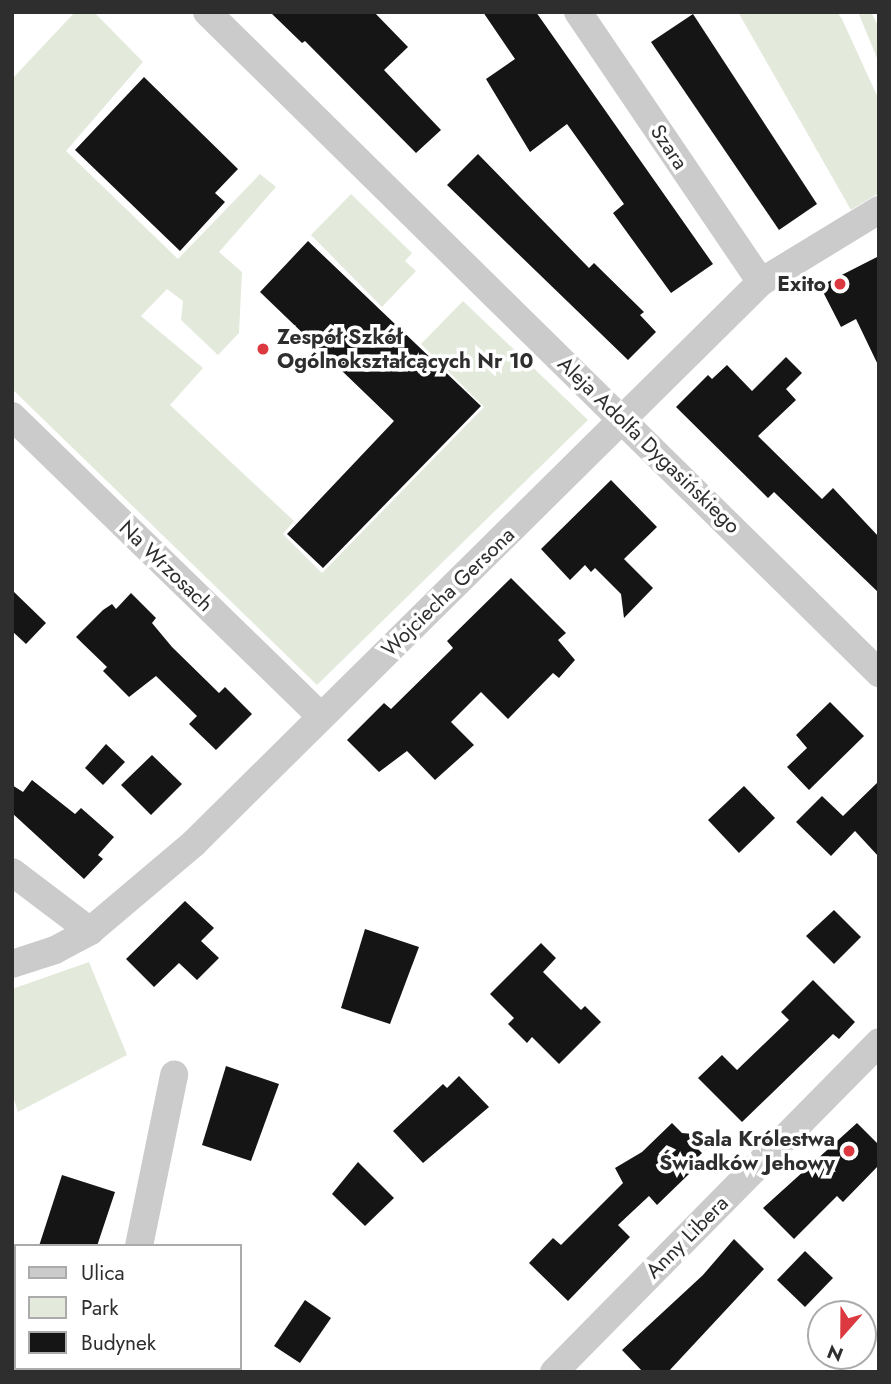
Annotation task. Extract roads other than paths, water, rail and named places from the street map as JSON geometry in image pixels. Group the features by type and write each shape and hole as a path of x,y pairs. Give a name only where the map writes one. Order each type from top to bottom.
{"street":[{"name":"Aleja Adolfa Dygasińskiego","path":"207,12 624,419 879,673"},
{"name":"Szara","path":"578,12 761,282"},
{"name":"Wojciecha Gersona","path":"12,964 55,950 90,931 194,843 761,282 879,210"},
{"name":"Na Wrzosach","path":"12,416 321,716"},
{"path":"12,872 90,931"},
{"name":"Anny Libera","path":"554,1372 879,1042"},
{"path":"139,1244 174,1075"}],"place":[{"name":"Exito","path":"840,284"},
{"name":"Zespół Szkół Ogólnokształcących Nr 10","path":"263,349"},
{"name":"Sala Królestwa Świadków Jehowy","path":"849,1151"}]}
